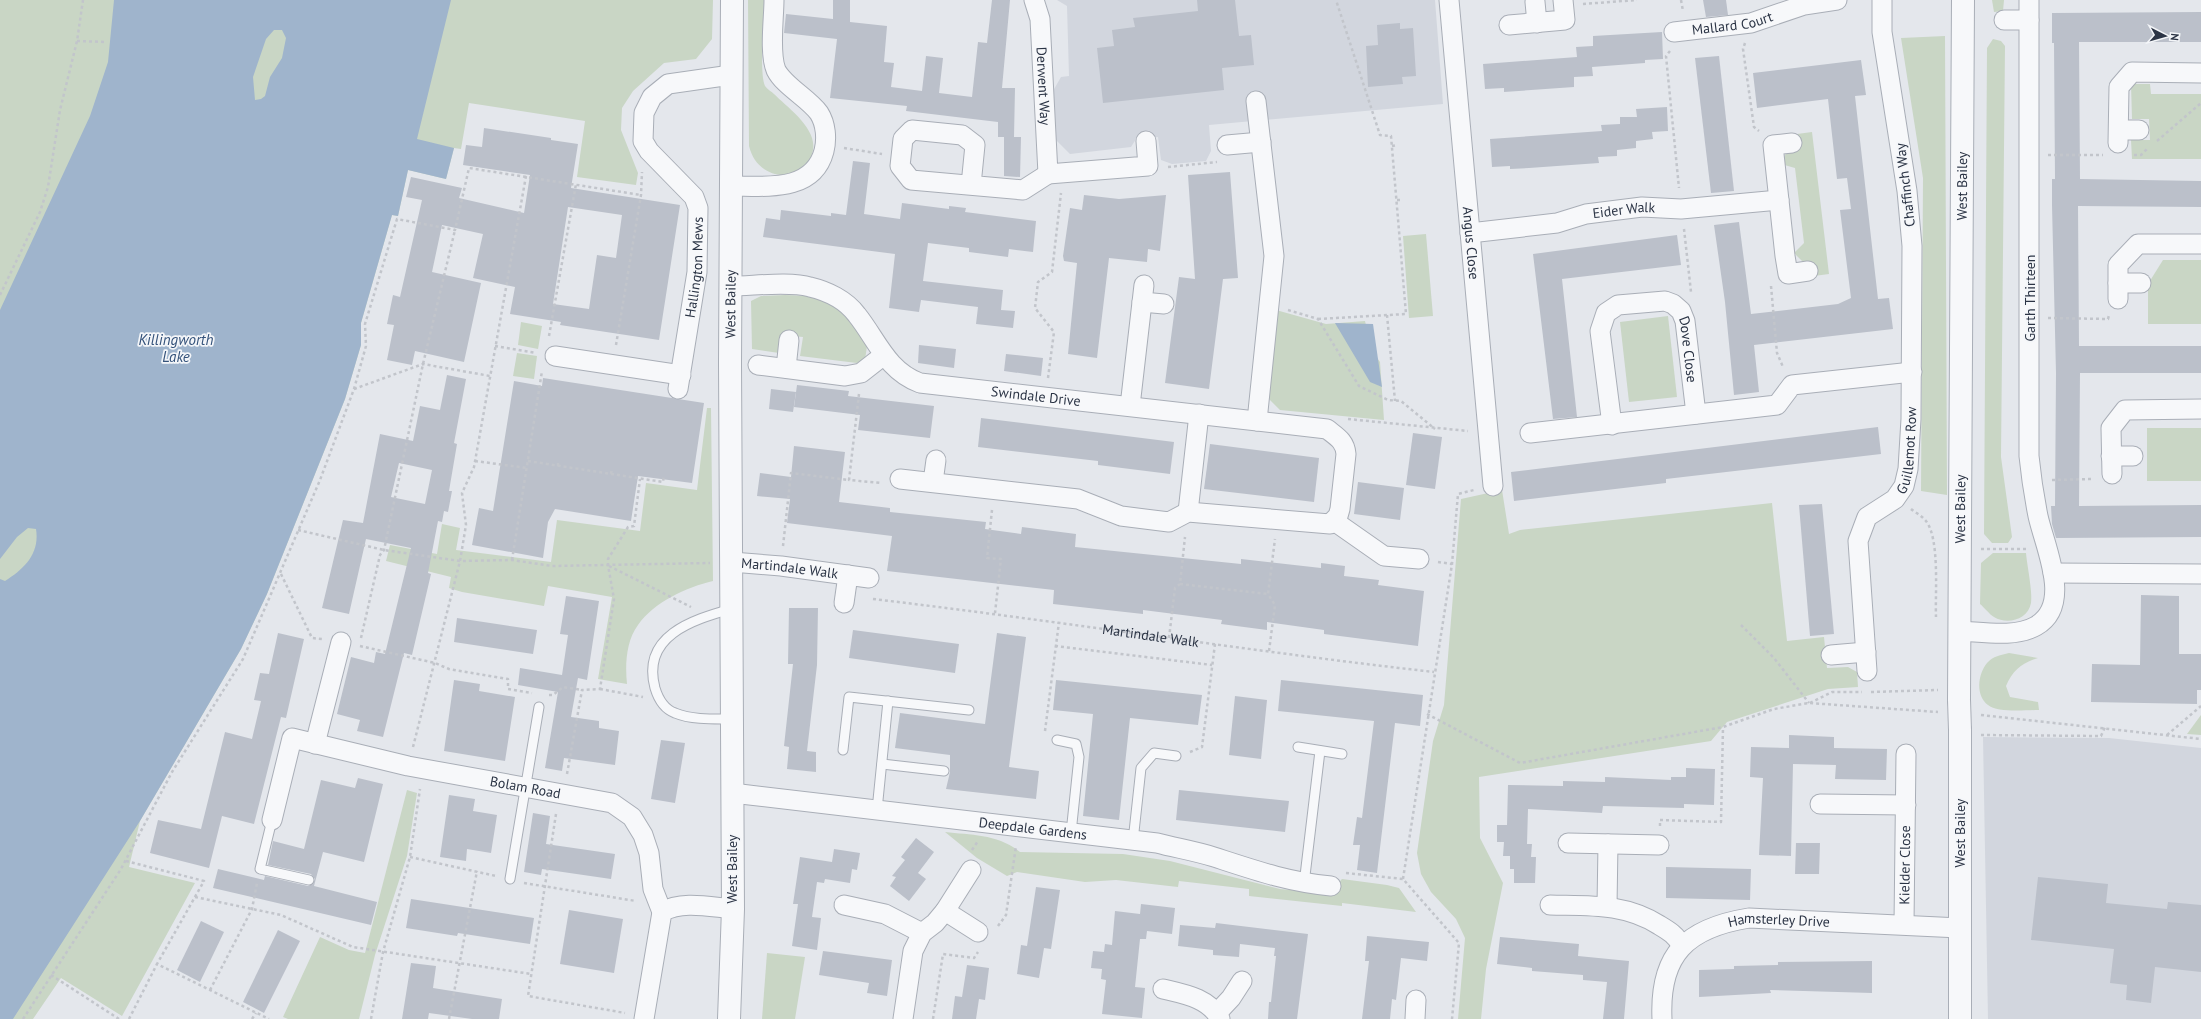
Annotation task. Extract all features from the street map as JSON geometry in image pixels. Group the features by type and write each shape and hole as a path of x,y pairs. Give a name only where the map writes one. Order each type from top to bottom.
{"street":[{"name":"West Bailey","path":"729,1019 733,909 731,286 732,0"},
{"path":"731,186 784,186 797,182 814,170 822,157 825,146 825,128 818,113 776,70 774,56 774,0"},
{"name":"Derwent Way","path":"1034,0 1040,19 1056,173"},
{"name":"Angus Close","path":"1449,0 1493,486"},
{"name":"Mallard Court","path":"1674,32 1751,23 1804,5 1837,0"},
{"name":"Chaffinch Way","path":"1882,0 1882,32 1906,184 1912,246 1912,372"},
{"name":"West Bailey","path":"1960,1019 1959,700 1963,0"},
{"name":"Garth Thirteen","path":"1960,631 2005,632 2023,631 2035,627 2046,619 2055,598 2053,573 2048,548 2039,517 2029,456 2029,0"},
{"path":"1535,2 1537,23"},
{"path":"1509,25 1565,20 1564,3"},
{"path":"2004,20 2029,20"},
{"path":"2139,130 2118,136 2119,87 2132,72 2201,73"},
{"name":"Hallington Mews","path":"550,355 612,364 679,382 697,272 698,208 694,197 649,151 643,141 642,129 644,112 652,98 668,84 731,75"},
{"path":"1256,101 1274,256 1257,421"},
{"path":"971,186 975,145 962,135 912,130 903,139 900,166 910,180 971,186 1023,190 1056,173 1148,166 1146,141"},
{"path":"1226,153 1261,142"},
{"path":"1792,142 1773,145 1788,274 1808,271"},
{"name":"Eider Walk","path":"1470,233 1557,223 1586,214 1642,207 1682,209 1779,200"},
{"path":"2141,283 2118,291 2118,266 2138,244 2201,244"},
{"name":"Swindale Drive","path":"731,286 808,286 834,296 856,314 884,355 897,370 907,378 920,383 1327,429"},
{"path":"1130,406 1143,294 1164,304"},
{"name":"Dove Close","path":"1612,425 1600,331 1602,320 1606,313 1618,305 1665,301 1673,304 1681,311 1685,321 1696,414"},
{"path":"786,368 789,340"},
{"path":"758,365 845,376 861,373 884,355"},
{"path":"1530,433 1612,425 1777,405 1792,385 1912,372"},
{"name":"Guillemot Row","path":"1831,655 1867,661 1858,541 1867,517 1895,499 1904,486 1908,469 1912,372"},
{"path":"2133,456 2112,465 2111,428 2125,410 2201,409"},
{"path":"1188,512 1199,414"},
{"path":"900,479 1078,499 1121,516 1169,522 1188,512 1330,524 1334,522 1338,516 1340,509 1346,446 1327,429"},
{"path":"933,482 936,460"},
{"path":"1334,522 1384,556 1419,559"},
{"name":"Martindale Walk","path":"732,562 781,566 869,578"},
{"path":"2053,573 2201,574"},
{"name":"Martindale Walk","path":"844,603 848,575"},
{"path":"316,744 350,644"},
{"name":"Bolam Road","path":"272,820 292,738 408,766 612,802 632,817 643,835 650,853 653,889 662,912"},
{"name":"Kielder Close","path":"1904,924 1906,754"},
{"name":"Deepdale Gardens","path":"732,794 1157,843 1212,857 1262,874 1304,884 1330,886"},
{"name":"Kielder Close","path":"1820,804 1906,805"},
{"path":"1568,843 1659,845"},
{"path":"1607,906 1608,844"},
{"path":"903,1019 913,951 922,933 935,923 945,911 971,870"},
{"path":"644,1018 662,912 671,907 685,905 733,909"},
{"path":"844,905 884,914 922,933"},
{"path":"1550,905 1607,906 1623,908 1652,920 1676,936 1682,945"},
{"path":"945,911 978,932"},
{"name":"Hamsterley Drive","path":"1662,1019 1661,1004 1665,977 1672,959 1682,945 1697,934 1726,922 1749,918 1904,924 1960,928"},
{"path":"1163,989 1185,994 1202,1001 1219,1016 1242,981"},
{"path":"1415,1019 1416,1000"}],"lane":[{"path":"732,608 695,620 670,634 659,646 653,666 654,683 659,700 674,713 702,718 732,719"},
{"path":"843,750 849,697 970,710"},
{"path":"877,810 888,701"},
{"path":"510,879 539,707"},
{"path":"1057,740 1076,744 1079,756 1070,833"},
{"path":"1298,747 1342,754"},
{"path":"1304,884 1320,750"},
{"path":"1133,840 1141,768 1154,753 1176,756"},
{"path":"882,764 944,771"},
{"path":"272,820 260,868 309,880"}],"path":[{"path":"0,295 40,212 48,187 60,110 76,41 82,0"},
{"path":"1270,304 1318,319 1406,314 1391,136 1380,135 1336,0"},
{"path":"1564,3 1637,0"},
{"path":"1751,23 1743,49 1754,127 1773,145"},
{"path":"76,41 106,42"},
{"path":"1392,146 1397,145"},
{"path":"825,146 901,156"},
{"path":"612,364 640,195 642,167 649,151"},
{"path":"1148,166 1154,168 1226,153"},
{"path":"350,644 380,556 384,550 423,364 469,168 640,195"},
{"path":"1046,397 1054,332 1035,308 1038,282 1052,272 1056,173"},
{"path":"371,1019 383,952 410,857 421,790 408,766 460,561 466,525 462,493 475,461 526,176"},
{"path":"552,326 576,184"},
{"path":"1397,200 1402,200"},
{"path":"23,1019 126,861 172,772 243,659 320,480 354,389 366,346 365,324 397,219 455,230"},
{"path":"1786,256 1770,288 1777,353 1792,385"},
{"path":"2030,317 2108,319 2118,291"},
{"path":"1387,315 1395,401"},
{"path":"1318,319 1358,386 1388,400 1401,401 1435,429"},
{"path":"495,346 550,355 526,468 512,560"},
{"path":"354,389 423,364 490,376"},
{"path":"849,480 861,373"},
{"path":"1327,429 1344,419 1435,429 1488,432"},
{"path":"558,460 558,466"},
{"path":"475,461 526,468"},
{"path":"528,462 663,482 664,475"},
{"path":"2032,480 2104,479 2112,465"},
{"path":"611,474 612,469"},
{"path":"781,566 791,473 896,485 900,479"},
{"path":"600,689 614,599 608,559 628,527 634,526 640,479"},
{"path":"1403,879 1427,714 1452,564 1458,494 1493,486"},
{"path":"994,490 987,558 1001,559 995,613"},
{"path":"1895,499 1926,520 1930,529 1934,545 1936,622"},
{"path":"1169,638 1175,588 1180,584 1188,512"},
{"path":"1269,651 1275,605 1268,594 1277,520"},
{"path":"298,530 384,550 460,561 512,560 552,566 608,566 732,562"},
{"path":"1961,550 2048,548"},
{"path":"608,566 707,615"},
{"path":"281,573 312,638 350,644 435,663 449,669 508,679 508,689 553,695 562,687 582,690 600,689 659,700"},
{"path":"1180,584 1268,594"},
{"name":"Martindale Walk","path":"867,598 995,613 1169,638 1434,672"},
{"path":"1057,740 1044,738 1059,622"},
{"path":"1741,625 1774,658 1810,703"},
{"path":"1176,756 1202,748 1215,644"},
{"path":"1055,646 1212,665"},
{"path":"1810,703 1832,692 1938,691 1937,683"},
{"path":"582,690 545,887 528,996 644,1018"},
{"path":"535,693 539,707"},
{"path":"1427,714 1520,763 1723,727 1774,709 1810,703 1941,712"},
{"path":"2167,735 2201,706"},
{"path":"1982,715 2105,727 2201,739"},
{"path":"1659,845 1660,820 1721,822 1723,727"},
{"path":"1960,733 2101,736 2105,727"},
{"path":"971,870 962,864 990,824"},
{"path":"410,857 545,887 639,902 662,912"},
{"path":"126,861 204,881 157,964 129,1019"},
{"path":"210,990 252,909 260,868"},
{"path":"449,1019 477,871"},
{"path":"1330,886 1344,872 1403,879 1459,943 1452,1019"},
{"path":"195,897 281,915 353,947 531,974"},
{"path":"157,964 269,1019"},
{"path":"52,975 117,1018"},
{"path":"252,1019 256,1013"}],"shaded area":[{"path":"1057,0 1435,0 1443,104 1209,125 1211,151 1206,161 1172,164 1161,160 1158,137 1136,139 1131,147 1070,154 1055,139 1053,91 1061,77 1069,76 1067,6"},
{"path":"1983,737 2109,738 2201,748 2201,1019 1988,1019"}],"green space":[{"name":"Killingworth Lake","path":"0,0 713,0 712,39 696,59 664,63 633,91 622,108 621,130 638,173 636,185 577,177 585,121 469,103 461,149 454,148 446,179 408,170 398,216 392,215 361,323 361,345 345,399 267,594 241,649 140,821 129,867 195,883 122,1016 61,978 33,1019 0,1019"},
{"path":"748,0 764,0 762,69 765,86 806,126 813,142 813,150 809,161 802,169 792,174 782,175 772,173 762,167 754,158 749,146"},
{"path":"1992,0 2004,0 2003,11 1994,12"},
{"path":"1945,36 1947,495 1921,491 1923,178 1901,38"},
{"path":"1993,39 2001,41 2005,46 2001,457 2012,537 2008,543 1992,543 1984,534 1987,48"},
{"path":"2131,84 2150,84 2151,94 2201,94 2201,159 2132,159 2131,140 2150,140 2149,119 2132,119"},
{"path":"1812,132 1829,274 1814,276 1812,262 1803,262 1794,253 1804,243 1795,168 1781,164 1787,151 1798,147 1797,134"},
{"path":"1426,234 1433,316 1409,318 1403,236"},
{"path":"2163,260 2201,260 2201,324 2148,324 2148,284"},
{"path":"761,296 811,296 840,309 865,338 867,346 865,360 857,363 800,356 803,337 781,335 779,353 752,349 751,301"},
{"path":"1276,310 1326,324 1365,321 1372,351 1380,362 1384,420 1280,410 1267,397"},
{"path":"1668,316 1677,397 1629,402 1620,322"},
{"path":"521,322 542,326 538,349 518,345"},
{"path":"517,353 537,356 534,379 513,376"},
{"path":"707,408 711,408 713,581 682,591 653,609 638,625 631,638 627,653 627,684 598,679 612,597 548,586 544,606 462,592 449,588 451,577 386,561 390,545 437,554 442,524 460,528 456,550 551,562 557,520 640,531 646,483 697,490"},
{"path":"2147,428 2201,428 2201,481 2147,481"},
{"path":"1502,490 1509,534 1520,530 1772,503 1787,641 1824,637 1827,668 1848,667 1857,672 1858,687 1828,689 1727,722 1711,741 1479,777 1480,838 1503,883 1486,969 1481,1019 1458,1019 1465,938 1456,919 1431,892 1421,874 1417,853 1433,741 1444,705 1461,499"},
{"path":"1993,553 2026,553 2031,586 2031,603 2026,613 2011,621 2005,621 1992,616 1980,604 1981,563"},
{"path":"2009,653 2038,658 2027,662 2015,671 2006,686 2010,697 2038,702 2039,710 1992,708 1981,696 1979,684 1980,678 1987,663 1997,656"},
{"path":"2201,715 2201,735 2187,734"},
{"path":"407,790 417,793 407,856 375,955 359,1019 288,1019 283,1017 320,937 349,950 365,953"},
{"path":"945,832 984,836 1012,846 1020,852 1123,854 1170,861 1280,889 1323,893 1329,892 1342,879 1387,885 1399,888 1416,912 1342,903 1342,906 1249,896 1249,889 1179,881 1178,887 1116,880 1085,882 1017,872 1007,876 977,858"},
{"path":"767,953 805,957 795,1019 762,1019"}],"water":[{"name":"Killingworth Lake","path":"114,0 451,0 417,139 454,148 446,179 408,170 398,216 392,215 361,323 361,345 345,399 267,594 241,649 140,821 13,1019 0,1019 0,579 5,581 24,566 33,553 37,538 36,529 28,528 17,537 0,559 0,310 90,116 108,62","holes":["274,30 282,30 286,38 282,58 270,77 265,96 261,99 255,100 253,77 266,39"]},
{"path":"1335,323 1373,324 1382,387 1370,382"}],"building":[{"path":"833,0 850,0 850,22 887,26 884,62 894,63 891,87 922,91 926,56 943,58 939,93 972,97 978,42 987,43 992,0 1010,0 1002,88 1015,88 1014,137 998,137 998,122 906,111 907,106 830,98 837,39 784,33 786,14 833,19"},
{"path":"1197,0 1235,0 1239,36 1251,35 1254,65 1222,68 1224,90 1103,103 1097,48 1114,46 1112,30 1135,27 1133,18 1198,11"},
{"path":"1703,0 1726,0 1728,15 1706,17"},
{"path":"2201,12 2201,42 2079,42 2080,179 2201,181 2201,207 2078,206 2079,346 2201,346 2201,373 2080,373 2079,506 2201,505 2201,537 2056,538 2052,524 2051,506 2055,506 2056,373 2052,205 2052,179 2055,179 2054,43 2052,43 2052,13"},
{"path":"1400,23 1400,29 1413,28 1416,76 1402,77 1403,84 1368,87 1366,46 1378,45 1377,25"},
{"path":"1662,32 1663,59 1645,60 1645,63 1592,67 1593,76 1574,77 1574,87 1504,92 1504,88 1485,89 1483,64 1577,57 1576,47 1593,46 1593,36"},
{"path":"1719,56 1734,191 1711,193 1695,58"},
{"path":"1861,60 1866,95 1855,96 1878,299 1889,298 1893,329 1754,345 1759,392 1734,395 1725,302 1714,225 1739,222 1751,314 1838,304 1851,298 1840,210 1851,209 1847,178 1837,179 1828,99 1757,108 1753,73"},
{"path":"1667,107 1668,131 1652,132 1653,139 1636,141 1636,148 1617,150 1617,156 1598,157 1599,163 1510,169 1510,166 1492,167 1490,139 1602,131 1601,125 1620,124 1620,117 1637,117 1636,109"},
{"path":"484,128 551,138 551,140 578,144 571,188 680,205 659,340 560,325 561,322 510,314 515,287 473,278 483,234 442,225 432,272 481,283 464,362 415,351 412,365 387,360 394,325 387,324 393,295 400,297 422,200 406,197 411,177 462,188 459,198 524,213 530,175 463,165 466,145 482,147","holes":["568,207 622,215 616,258 597,255 589,309 553,304"]},
{"path":"1004,137 1021,137 1020,177 1004,176"},
{"path":"853,161 870,163 864,214 900,219 902,203 949,209 949,206 966,208 965,212 1036,221 1033,252 1009,249 1008,257 969,252 969,248 928,243 923,281 1003,290 1001,310 1015,311 1013,328 976,324 978,307 921,300 919,312 889,308 895,254 763,237 766,218 780,220 781,210 831,216 831,213 846,215"},
{"path":"1230,172 1238,278 1223,279 1209,389 1165,383 1179,277 1195,279 1188,175"},
{"path":"1084,195 1119,199 1166,195 1160,251 1148,249 1147,262 1109,258 1097,358 1068,354 1077,263 1064,261 1063,256 1070,208 1082,210"},
{"path":"1677,235 1681,265 1562,279 1577,417 1553,419 1533,254"},
{"path":"919,345 956,349 954,368 918,363"},
{"path":"1006,354 1043,358 1041,376 1004,371"},
{"path":"447,375 466,379 454,443 457,444 449,491 452,491 448,512 444,511 442,522 438,521 428,573 431,574 412,655 404,653 383,737 357,731 360,720 337,714 351,657 374,663 376,652 385,654 411,548 366,539 349,614 322,608 343,520 363,523 380,434 413,441 420,406 440,410","holes":["399,463 432,470 425,504 391,497"]},
{"path":"543,378 704,403 692,483 638,476 631,521 555,509 548,522 543,558 472,545 479,508 493,511 514,381 542,386"},
{"path":"797,385 849,391 848,396 934,406 930,438 858,430 860,415 794,407"},
{"path":"771,389 796,392 793,412 769,409"},
{"path":"981,418 1174,442 1170,474 1098,465 1098,461 978,447"},
{"path":"1878,427 1881,454 1666,479 1666,483 1514,501 1511,472"},
{"path":"1413,433 1442,437 1435,489 1406,485"},
{"path":"1210,444 1319,458 1314,502 1204,489"},
{"path":"794,446 845,452 839,502 890,508 890,512 986,522 985,529 1021,534 1022,527 1076,534 1075,547 1241,564 1241,559 1321,568 1321,563 1345,566 1344,576 1379,580 1378,585 1424,591 1418,646 1324,634 1324,630 1267,622 1267,630 1221,624 1222,620 1143,610 1143,614 1053,604 1054,590 887,571 892,536 787,523 790,499 757,496 760,473 791,477"},
{"path":"1358,482 1404,488 1400,520 1354,514"},
{"path":"1822,504 1834,634 1810,636 1799,505"},
{"path":"2141,595 2179,596 2179,654 2201,654 2201,690 2197,690 2197,704 2091,702 2092,664 2140,665"},
{"path":"566,596 599,601 587,680 578,678 571,717 599,721 599,728 619,731 615,765 564,758 562,771 545,768 558,692 518,685 520,668 562,675 568,635 560,634"},
{"path":"789,608 818,608 817,665 807,751 816,752 816,772 787,769 789,747 784,746 793,664 788,664"},
{"path":"457,618 537,630 533,654 454,642"},
{"path":"853,630 959,644 955,673 849,658"},
{"path":"278,633 304,639 286,718 281,717 254,824 222,816 209,868 150,853 158,820 201,829 225,732 252,739 261,701 254,700 260,673 269,674"},
{"path":"997,633 1026,637 1009,767 1039,771 1036,799 946,789 950,772 950,755 895,748 900,713 985,724"},
{"path":"454,680 480,684 479,691 515,697 505,761 444,751"},
{"path":"1056,680 1202,695 1198,725 1130,718 1119,820 1083,816 1093,714 1053,710"},
{"path":"1281,680 1423,695 1420,726 1395,723 1377,873 1357,870 1360,845 1353,845 1357,817 1362,818 1374,721 1278,711"},
{"path":"1235,696 1267,700 1261,759 1229,755"},
{"path":"1789,735 1834,737 1834,748 1887,749 1886,780 1835,779 1836,765 1793,764 1791,856 1759,855 1763,778 1750,777 1751,747 1789,748"},
{"path":"661,740 685,743 675,803 651,799"},
{"path":"1686,768 1715,769 1714,805 1684,804 1684,808 1603,806 1602,813 1528,809 1527,844 1532,844 1531,857 1536,857 1535,883 1514,883 1514,869 1510,869 1510,856 1503,856 1504,842 1497,842 1497,825 1507,825 1508,785 1563,786 1563,781 1605,782 1605,777 1671,780 1671,777 1686,777"},
{"path":"358,778 383,784 364,862 323,852 314,886 377,902 371,925 213,888 218,869 264,880 265,876 308,886 313,884 315,879 311,874 268,865 273,841 304,849 321,780 355,788"},
{"path":"1179,790 1289,801 1285,832 1176,820"},
{"path":"449,795 475,799 473,811 497,815 491,853 467,849 466,861 440,857"},
{"path":"533,813 550,816 546,844 615,854 611,879 542,869 541,875 524,872"},
{"path":"916,838 934,852 918,873 926,879 909,901 890,886 896,877 892,876 905,860 901,857"},
{"path":"1796,843 1820,843 1819,874 1795,874"},
{"path":"834,849 860,853 857,870 852,869 850,883 825,879 824,883 817,882 812,917 821,918 817,950 792,946 798,904 793,904 800,857 832,862"},
{"path":"1666,867 1751,869 1750,900 1666,898"},
{"path":"2038,877 2108,884 2106,903 2167,909 2168,902 2201,905 2201,972 2155,967 2151,1003 2126,1000 2127,985 2110,983 2114,949 2031,940"},
{"path":"1036,887 1060,890 1051,949 1044,948 1039,978 1017,974 1021,945 1027,946"},
{"path":"411,899 534,918 530,944 458,933 457,936 406,928"},
{"path":"1141,904 1175,908 1172,934 1147,931 1146,939 1140,939 1135,987 1145,988 1142,1018 1102,1014 1106,980 1101,979 1102,969 1091,968 1093,951 1104,952 1105,944 1112,945 1115,911 1140,914"},
{"path":"569,910 623,919 614,973 560,964"},
{"path":"201,921 224,932 200,982 177,970"},
{"path":"1216,923 1308,934 1297,1019 1268,1019 1276,956 1274,956 1275,948 1240,944 1239,957 1213,955 1213,950 1178,946 1180,925 1215,928"},
{"path":"278,930 300,941 264,1013 243,1002"},
{"path":"1367,936 1429,942 1427,961 1401,958 1396,1000 1392,999 1390,1019 1362,1019 1369,961 1365,961"},
{"path":"1500,937 1579,944 1578,956 1629,961 1624,1019 1603,1019 1607,982 1583,980 1583,975 1532,971 1532,968 1497,964"},
{"path":"823,951 892,960 887,996 867,993 869,983 819,975"},
{"path":"1872,961 1872,993 1770,990 1771,993 1699,997 1699,970 1734,969 1734,966 1778,965 1778,962"},
{"path":"411,963 436,966 433,988 502,999 499,1019 472,1019 429,1013 428,1019 402,1019"},
{"path":"967,965 989,968 985,1000 979,999 976,1019 952,1019 955,996 962,997"}]}
